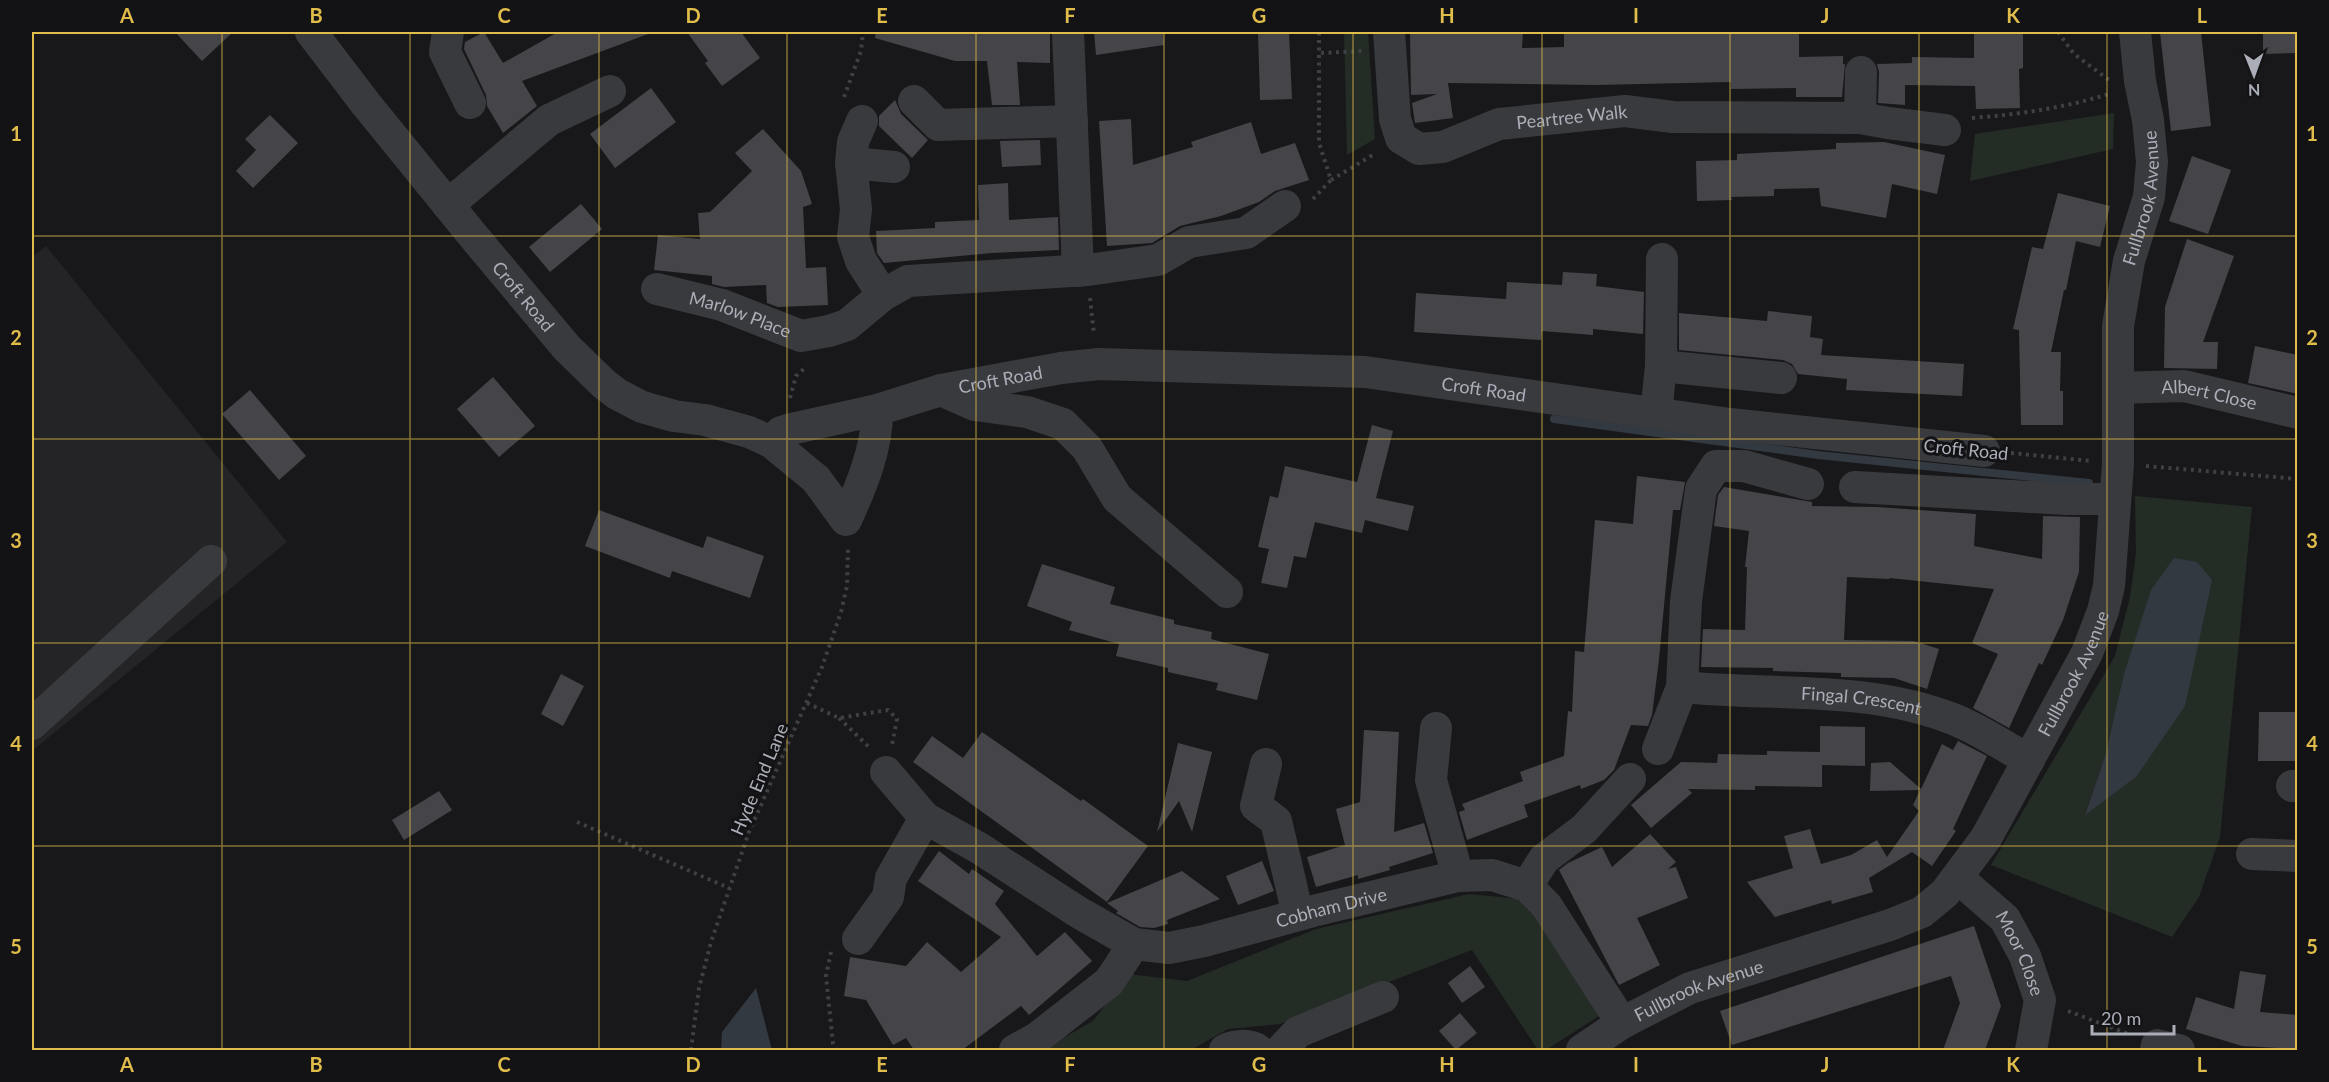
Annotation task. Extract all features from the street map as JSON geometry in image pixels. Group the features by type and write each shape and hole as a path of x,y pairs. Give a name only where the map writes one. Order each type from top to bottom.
{"street":[{"name":"Croft Road","path":"311,32 366,104 567,348 616,394 642,407 674,416 705,420 749,432 781,435 877,410 941,390 1061,368 1099,364 1365,372 1656,414 1984,451"},
{"path":"448,32 445,52 470,103"},
{"path":"1068,32 1083,270"},
{"name":"Fullbrook Avenue","path":"1581,1050 1622,1023 1690,988 1890,925 1922,912 1945,893 1958,878 1986,838 2029,760 2086,653 2103,611 2109,586 2118,464 2117,350 2121,302 2129,261 2149,197 2152,162 2148,120 2131,85 2135,32"},
{"path":"1389,40 1395,119 1401,138"},
{"path":"1860,117 1861,72"},
{"path":"448,204 549,120 610,91"},
{"path":"914,101 938,125 1072,121"},
{"name":"Peartree Walk","path":"1401,138 1419,149 1443,147 1499,124 1625,111 1673,117 1860,117 1945,130"},
{"path":"862,121 853,142 851,163 856,209 853,237 861,261 883,295"},
{"path":"851,163 894,167"},
{"name":"Marlow Place","path":"657,289 722,305 801,336 847,325 883,295 908,281 1083,270 1158,260 1189,242 1246,233 1286,206"},
{"path":"1656,414 1661,366 1662,259"},
{"path":"1661,366 1782,378"},
{"name":"Albert Close","path":"2118,388 2184,386 2298,413"},
{"path":"941,390 975,405 1027,412 1063,424 1087,448 1117,498 1227,592"},
{"path":"846,520 871,451 877,423 877,410"},
{"path":"781,435 846,520"},
{"path":"1658,749 1682,687 1686,602 1701,489 1716,466 1744,466 1808,484"},
{"path":"1855,487 2066,499 2115,499"},
{"path":"32,724 211,561"},
{"name":"Fingal Crescent","path":"1682,687 1725,691 1828,693 1904,704 1954,719 2029,760"},
{"path":"1436,728 1431,780 1458,876"},
{"name":"Cobham Drive","path":"881,763 924,818 1134,944 1169,948 1204,941 1298,915 1458,876 1492,875 1527,886 1546,905 1622,1023"},
{"path":"1266,764 1256,806 1276,821 1298,915"},
{"path":"1527,886 1544,859 1584,829 1630,779"},
{"path":"858,939 888,897 891,878 924,818"},
{"path":"2253,854 2298,856"},
{"name":"Moor Close","path":"1958,878 2005,919 2025,956 2040,1000 2031,1050"},
{"path":"1015,1050 1037,1038 1109,982 1134,944"},
{"path":"1281,1050 1298,1032 1383,997"},
{"path":"1225,1050 1251,1046 1258,1050"}],"path":[{"path":"862,32 861,51 844,98 862,121"},
{"path":"2058,32 2073,54 2131,85"},
{"path":"1321,53 1389,40"},
{"path":"1945,130 1957,120 2028,114 2084,102 2131,85"},
{"path":"1331,180 1401,138"},
{"path":"1083,270 1099,364"},
{"path":"781,435 796,376 825,352 829,345 829,331"},
{"name":"Croft Road","path":"1984,451 2094,461"},
{"path":"2142,466 2298,479"},
{"name":"Hyde End Lane","path":"691,1050 699,988 729,888 749,832 826,656 841,612 847,586 846,520"},
{"path":"806,703 839,718 881,763 897,719 888,710 839,718"},
{"path":"578,822 729,888"},
{"path":"2040,1000 2164,1048"}],"shaded area":[{"path":"1344,32 1368,32 1375,139 1347,155"},
{"path":"2114,113 2113,149 1970,181 1975,134"},
{"path":"46,246 287,542 32,751 32,257"},
{"path":"2135,496 2252,507 2220,837 2199,897 2172,937 1991,865 2115,656 2130,597 2136,553","holes":["2106,753 2136,777 2085,814"]},
{"path":"2174,558 2197,562 2212,580 2185,706 2136,777 2085,815 2106,753 2124,674 2151,590"},
{"path":"1469,894 1532,900 1599,1016 1546,1050 1538,1050 1472,950 1280,1024 1228,1029 1191,1050 1042,1050 1093,1021 1129,974 1187,981 1316,929"},
{"path":"756,988 772,1050 721,1050 722,1032"}],"building":[{"path":"175,32 233,32 202,61"},
{"path":"484,32 503,63 558,32 647,32 648,34 522,81 537,106 503,133 487,106 486,95 464,49 465,42"},
{"path":"687,32 741,32 760,58 722,86 705,63 708,61"},
{"path":"876,32 1050,32 1050,63 1017,62 1020,105 992,105 987,61 955,61 875,38"},
{"path":"1094,32 1163,32 1164,45 1096,55"},
{"path":"1258,32 1289,32 1292,99 1260,100"},
{"path":"1410,32 1523,32 1522,48 1564,47 1564,32 1799,32 1799,57 1843,56 1843,64 1845,64 1842,97 1796,97 1796,88 1731,89 1731,82 1595,85 1448,83 1453,118 1415,123 1412,103 1437,94 1411,95"},
{"path":"1974,32 2023,32 2023,68 2019,69 2020,108 1976,109 1975,86 1905,85 1905,105 1878,103 1877,64 1912,63 1912,57 1974,58"},
{"path":"2160,32 2201,32 2211,126 2171,131"},
{"path":"2263,32 2298,32 2298,53 2263,54"},
{"path":"651,88 676,122 615,168 590,134"},
{"path":"895,100 901,114 928,140 912,158 879,126 879,116"},
{"path":"270,115 298,143 253,188 236,171 256,150 245,139"},
{"path":"1131,119 1133,165 1193,147 1191,142 1251,122 1261,154 1295,143 1309,180 1275,191 1259,202 1221,216 1180,226 1152,243 1107,246 1099,121"},
{"path":"763,129 801,171 812,204 803,207 806,268 826,267 828,305 778,307 767,303 766,285 724,287 712,284 712,276 654,270 658,235 700,239 698,213 710,212 752,171 735,153"},
{"path":"1040,140 1041,165 1002,167 1000,141"},
{"path":"1884,142 1945,155 1937,194 1892,184 1886,218 1821,206 1819,188 1774,189 1774,196 1697,201 1696,161 1737,160 1737,154 1836,149 1836,143"},
{"path":"2192,156 2231,170 2208,234 2169,221"},
{"path":"1008,183 1009,220 1058,217 1059,250 992,253 884,263 877,253 876,231 935,228 935,222 979,220 978,185"},
{"path":"2058,193 2110,206 2100,247 2076,241 2066,290 2064,290 2051,352 2061,352 2060,391 2063,391 2063,425 2021,425 2019,330 2013,329 2032,247 2043,249"},
{"path":"581,204 602,229 550,272 529,247"},
{"path":"2187,239 2234,256 2203,342 2218,342 2217,369 2164,368 2165,307"},
{"path":"1563,272 1597,274 1596,286 1644,292 1643,334 1593,329 1593,335 1542,331 1541,340 1414,332 1416,293 1506,299 1507,282 1562,285"},
{"path":"1768,311 1812,316 1810,337 1823,339 1821,355 1964,364 1962,396 1846,390 1847,379 1798,374 1792,364 1783,360 1679,350 1679,313 1767,321"},
{"path":"2255,346 2298,355 2298,394 2248,383"},
{"path":"493,377 535,426 499,457 457,409"},
{"path":"250,390 306,456 279,480 222,414"},
{"path":"1372,425 1393,431 1376,498 1414,506 1408,531 1365,520 1362,533 1315,522 1306,558 1294,556 1287,588 1261,583 1269,549 1258,547 1270,496 1278,498 1285,466 1357,482"},
{"path":"1637,476 1685,482 1680,510 1673,510 1659,659 1652,715 1648,726 1631,725 1614,770 1604,780 1581,789 1580,785 1524,805 1528,817 1467,840 1459,812 1465,810 1462,804 1523,781 1520,772 1564,756 1568,711 1572,712 1575,651 1584,652 1595,520 1633,524"},
{"path":"1724,487 1812,502 1812,506 1877,507 1976,514 1974,546 2042,559 2043,516 2080,517 2079,572 2063,620 2042,665 2039,663 2009,728 1973,708 1998,654 1972,643 1994,589 1890,578 1847,577 1844,640 1914,641 1939,649 1927,689 1894,678 1841,677 1841,673 1773,671 1773,668 1701,667 1703,629 1745,630 1747,567 1745,567 1749,531 1714,526 1718,495"},
{"path":"599,510 703,548 707,536 764,556 750,598 672,571 670,578 585,546"},
{"path":"1042,564 1115,587 1110,604 1174,620 1174,624 1212,632 1211,639 1269,654 1257,700 1216,690 1218,683 1168,672 1168,668 1116,656 1119,644 1069,630 1072,622 1027,606"},
{"path":"561,674 584,686 563,726 541,714"},
{"path":"2259,712 2298,712 2298,761 2258,761"},
{"path":"1820,726 1865,727 1865,766 1822,765 1822,787 1755,786 1755,790 1688,789 1692,793 1651,828 1631,805 1681,762 1717,763 1718,754 1767,755 1767,751 1820,752"},
{"path":"1364,730 1399,732 1394,832 1424,823 1433,853 1389,867 1390,870 1358,879 1358,875 1316,887 1307,857 1345,845 1336,809 1360,802"},
{"path":"982,732 1081,801 1083,799 1148,846 1107,902 913,762 932,736 963,758"},
{"path":"1958,741 1987,756 1953,829 1956,831 1932,866 1912,852 1869,878 1873,892 1832,904 1831,900 1775,917 1747,882 1793,868 1784,836 1810,829 1821,864 1851,855 1877,840 1887,857 1919,811 1913,805 1920,790 1870,791 1871,763 1890,762 1921,789 1942,744 1953,750"},
{"path":"1178,743 1212,752 1192,832 1179,801 1157,832"},
{"path":"439,791 452,810 404,840 392,820"},
{"path":"1650,834 1676,862 1668,869 1676,867 1688,898 1637,918 1660,965 1619,985 1559,870 1568,863 1602,847 1612,867"},
{"path":"939,851 969,874 972,869 1004,891 995,904 1037,956 1065,932 1092,961 1029,1015 1021,1006 962,1050 914,1050 906,1038 893,1045 866,1000 844,996 850,957 906,966 927,942 961,972 1001,937 918,881"},
{"path":"1262,861 1274,891 1238,905 1226,876"},
{"path":"1182,871 1220,899 1167,920 1168,924 1154,928 1140,927 1116,913 1118,911 1107,903"},
{"path":"1974,926 2001,1006 1985,1050 1943,1050 1960,1003 1951,976 1732,1045 1720,1011"},
{"path":"1470,966 1485,987 1462,1003 1448,983"},
{"path":"2240,971 2266,975 2260,1012 2298,1015 2298,1049 2242,1046 2186,1029 2196,997 2234,1009"},
{"path":"1460,1013 1477,1033 1456,1050 1439,1031"}],"waterway":[{"path":"1554,419 1818,455 2089,483"}]}
